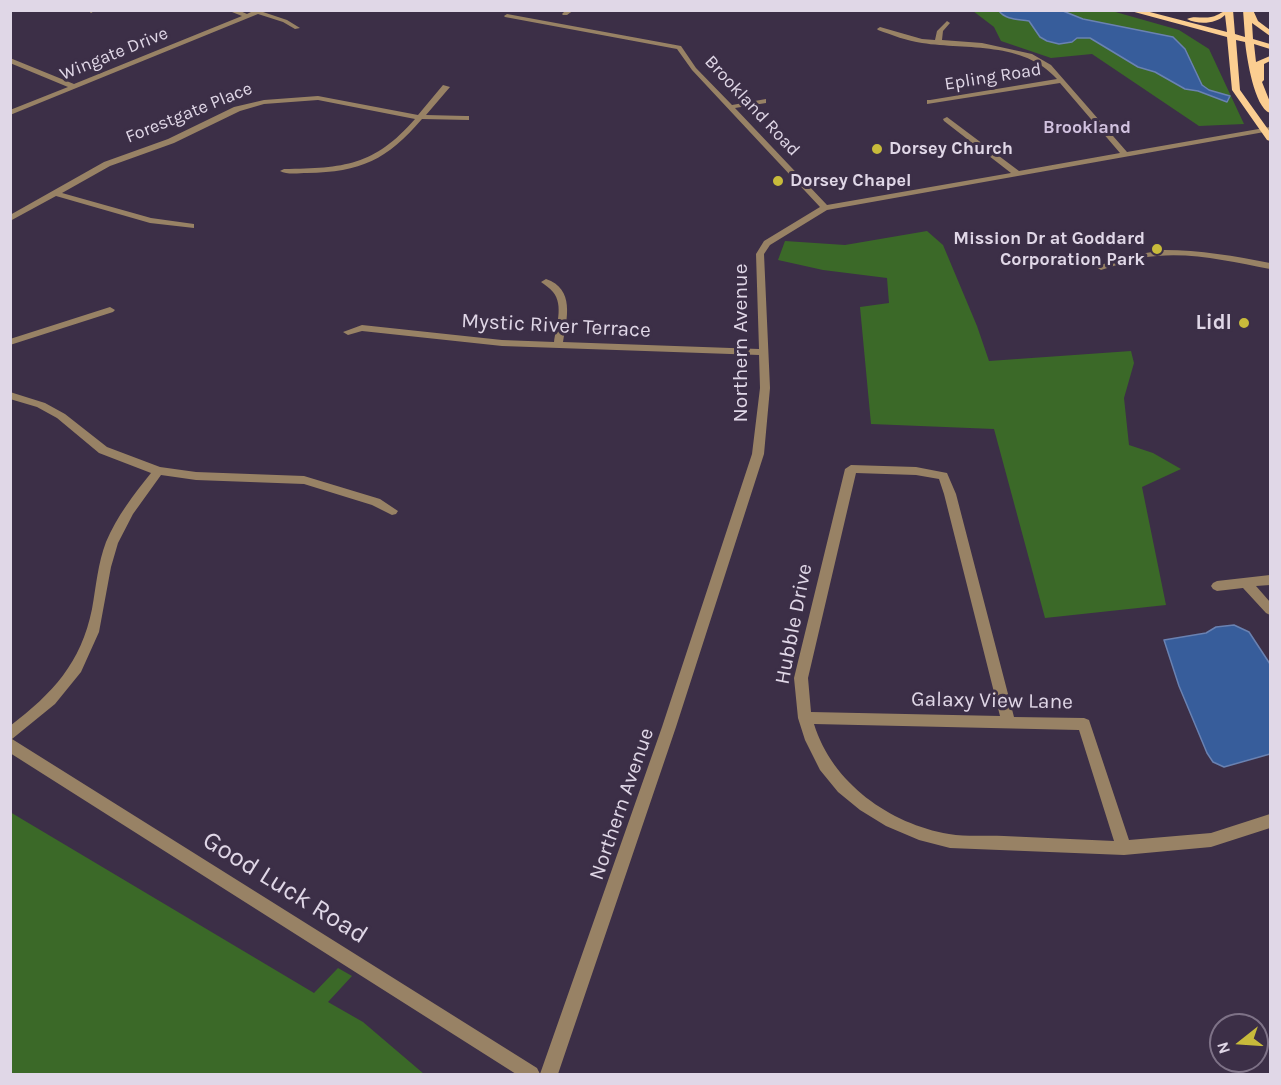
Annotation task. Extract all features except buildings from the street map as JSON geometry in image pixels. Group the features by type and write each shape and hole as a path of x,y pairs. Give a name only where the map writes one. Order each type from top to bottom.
{"main road":[{"path":"1131,10 1231,33"},
{"path":"1131,10 1184,25 1212,38 1227,52 1236,90 1268,132"},
{"path":"1153,10 1270,46"},
{"path":"1153,10 1204,20 1220,18 1227,10"},
{"path":"1227,10 1231,33 1233,74"},
{"path":"1248,10 1255,22 1270,34"},
{"path":"1248,10 1248,38 1255,80 1270,110"},
{"path":"1248,38 1270,41"},
{"path":"1263,95 1260,63 1270,58"}],"street":[{"path":"230,10 248,16"},
{"path":"260,11 297,28"},
{"name":"Wingate Drive","path":"10,112 260,11"},
{"path":"285,21 295,15"},
{"path":"260,22 269,16"},
{"name":"Brookland Road","path":"507,16 677,45 694,69 825,208"},
{"path":"938,42 940,31 947,23"},
{"path":"880,28 909,38 982,45 1028,54 1049,66 1125,154"},
{"path":"10,60 74,87"},
{"name":"Epling Road","path":"930,102 1060,81"},
{"path":"284,171 330,169 369,159 388,150 446,87"},
{"name":"Forestgate Place","path":"10,219 107,164 171,141 237,109 264,102 318,98 418,117 466,118"},
{"path":"731,107 763,101"},
{"path":"947,119 1016,173"},
{"name":"Northern Avenue","path":"549,1074 669,727 758,454 763,418 760,269 762,249 825,208 1125,154 1268,132"},
{"path":"54,193 150,220 191,226"},
{"path":"1101,267 1131,257 1175,252 1214,254 1270,266"},
{"path":"546,282 556,286 564,300 558,345"},
{"path":"10,342 41,330 111,310"},
{"name":"Mystic River Terrace","path":"348,332 362,328 490,342 763,352"},
{"path":"10,395 41,405 61,416 103,450 158,471 196,476 304,480 366,498 392,512"},
{"name":"Hubble Drive","path":"1008,722 950,494 943,476 916,471 851,469 801,678 801,698 812,744 823,765 846,790 871,810 922,835 950,842 1124,848 1211,840 1270,821"},
{"path":"10,734 64,686 83,658 95,627 111,546 132,507 158,471"},
{"path":"1217,586 1270,580"},
{"path":"1246,583 1270,610"},
{"name":"Galaxy View Lane","path":"805,718 1084,724 1124,848"},
{"name":"Good Luck Road","path":"10,745 531,1074"}],"green space":[{"path":"973,11 1112,11 1179,30 1209,49 1244,124 1199,126 1092,54 1051,58 1001,41 994,27"},
{"path":"927,231 943,245 989,361 1131,351 1134,363 1124,398 1129,445 1153,453 1181,469 1142,487 1166,605 1045,618 994,429 871,424 860,307 889,303 887,278 823,270 778,260 785,241 845,245"},
{"path":"10,812 314,993 338,968 352,976 328,1002 363,1022 424,1074 11,1074"}],"water":[{"path":"999,11 1063,11 1083,19 1173,37 1185,49 1202,85 1209,90 1230,96 1227,102 1198,91 1185,89 1155,72 1138,67 1090,38 1077,38 1072,42 1059,44 1047,41 1040,37 1029,21 1009,18"},
{"path":"1234,625 1249,632 1270,664 1270,754 1224,767 1213,762 1207,753 1179,686 1164,640 1206,633 1216,627"}],"place":[{"name":"Dorsey Church","path":"877,149"},
{"name":"Dorsey Chapel","path":"778,181"},
{"name":"Mission Dr at Goddard Corporation Park","path":"1157,249"},
{"name":"Lidl","path":"1244,323"}],"district":[{"name":"Brookland","path":"1087,128"}]}
